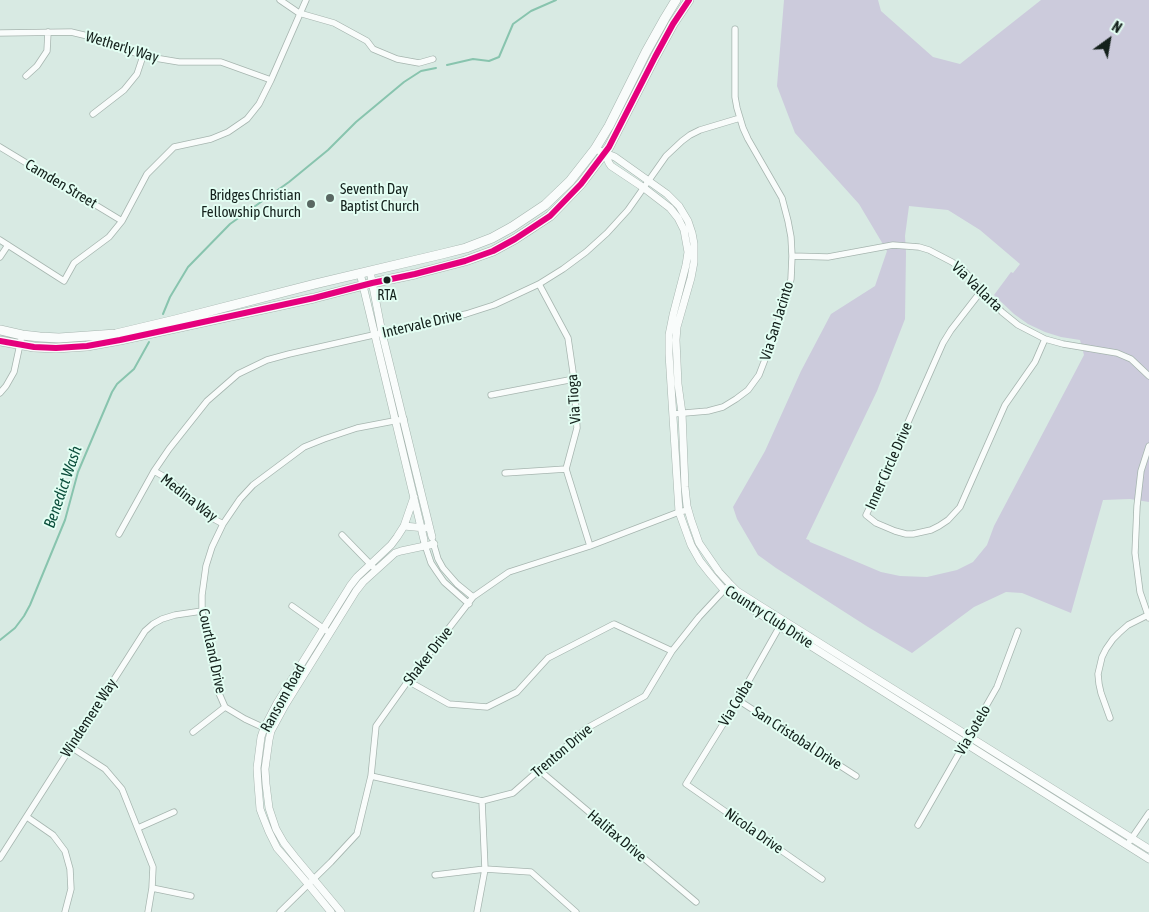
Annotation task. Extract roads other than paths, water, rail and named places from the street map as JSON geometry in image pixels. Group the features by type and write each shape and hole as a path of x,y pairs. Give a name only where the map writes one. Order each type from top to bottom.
{"main road":[{"path":"0,330 22,335 59,338 116,334 466,248 492,238 545,205 570,181 595,150 664,18 676,0"},
{"path":"0,341 34,347 56,348 95,344 285,304 423,272 466,261 493,251 515,240 550,216 577,190 610,146 673,24 689,0"}],"street":[{"path":"280,0 299,13 334,23 367,41 373,49 397,59 419,63 434,59"},
{"path":"0,240 64,281 74,263 109,237 122,221 147,174 174,147 220,136 247,119 258,104 271,80 306,0"},
{"name":"Via San Jacinto","path":"673,414 708,411 723,406 748,390 759,375 787,297 791,279 791,238 782,198 743,128 735,97 735,29"},
{"path":"26,76 37,66 47,51 48,32"},
{"name":"Wetherly Way","path":"0,33 72,32 96,38 142,56 179,62 221,62 271,80"},
{"path":"93,114 124,90 137,74 142,56"},
{"name":"Intervale Drive","path":"119,534 154,471 169,449 207,402 238,374 274,358 466,314 494,305 540,284 571,263 608,233 628,210 670,152 686,138 700,130 740,118"},
{"name":"Camden Street","path":"0,147 122,221"},
{"name":"Country Club Drive","path":"595,150 615,157 667,194 679,206 688,221 694,244 694,262 677,327 676,340 678,384 682,413 685,487 688,510 699,543 727,587"},
{"name":"Country Club Drive","path":"605,154 611,166 670,208 684,230 688,252 684,278 669,335 669,354 679,512 691,545 700,561 711,575 752,609 782,623 967,739 1149,849"},
{"name":"Via Vallarta","path":"792,256 828,257 893,244 929,250 952,262 964,271 1002,312 1018,325 1045,339 1117,353 1131,359 1149,376"},
{"path":"0,257 8,245"},
{"path":"365,272 396,421 431,563 444,582 469,604"},
{"name":"Via Tioga","path":"540,284 568,338 574,379 577,428 566,469"},
{"name":"Inner Circle Drive","path":"982,290 943,343 866,515 876,523 895,531 913,534 939,526 948,520 960,507 1005,406 1035,362 1045,339"},
{"path":"379,334 404,419 438,558 446,572 473,597"},
{"path":"0,393 14,372 22,335"},
{"path":"491,395 574,379"},
{"name":"Courtland Drive","path":"268,729 244,720 225,707 218,691 202,611 202,594 206,566 212,546 223,524 240,499 254,485 304,447 357,428 404,419"},
{"path":"1110,718 1098,684 1102,657 1119,633 1128,625 1148,616 1140,592 1135,553 1137,506 1142,471 1149,446"},
{"path":"505,473 566,469 590,546"},
{"name":"Medina Way","path":"154,471 170,480 205,514 223,524"},
{"name":"Ransom Road","path":"331,912 276,829 271,814 266,784 265,769 268,729 284,707 327,631 404,526 414,497"},
{"name":"Shaker Drive","path":"280,912 357,834 371,776 376,726 473,597 509,572 590,546 688,510"},
{"path":"404,526 421,528 432,537"},
{"path":"342,535 373,568"},
{"name":"Ransom Road","path":"373,568 395,553 425,543 432,537"},
{"name":"Trenton Drive","path":"371,776 482,801 514,793 587,728 645,696 672,651 699,617 727,587"},
{"path":"292,606 327,631"},
{"name":"Windemere Way","path":"0,858 145,631 162,619 202,611"},
{"name":"Via Coiba","path":"686,784 738,700 782,623"},
{"path":"408,681 449,704 487,706 517,692 548,658 614,624 672,651"},
{"name":"Via Sotelo","path":"918,825 997,687 1018,631"},
{"name":"San Cristobal Drive","path":"738,700 856,776"},
{"path":"192,732 225,707"},
{"name":"Country Club Drive","path":"967,739 1149,859"},
{"path":"71,747 105,769 122,789 154,867 148,912"},
{"name":"Halifax Drive","path":"539,770 696,902"},
{"name":"Nicola Drive","path":"686,784 822,878"},
{"path":"477,912 486,869 482,801"},
{"path":"138,828 174,812"},
{"path":"1128,845 1149,813"},
{"path":"27,817 53,835 65,851 70,869 71,889 65,912"},
{"path":"435,875 486,869 531,872 576,912"},
{"name":"Ransom Road","path":"311,881 341,912"},
{"path":"152,888 191,896"}],"waterway":[{"path":"447,65 473,59 489,61 499,57 513,24 531,11 556,0"},
{"path":"163,314 170,297 188,267 230,224 289,182 404,82 421,71 436,68"},
{"name":"Benedict Wash","path":"0,640 15,628 30,605 65,520 78,472 112,392 117,384 134,369 149,342"}],"place":[{"name":"Seventh Day Baptist Church","path":"330,198"},
{"name":"Bridges Christian Fellowship Church","path":"311,204"},
{"name":"RTA","path":"387,280"}]}
